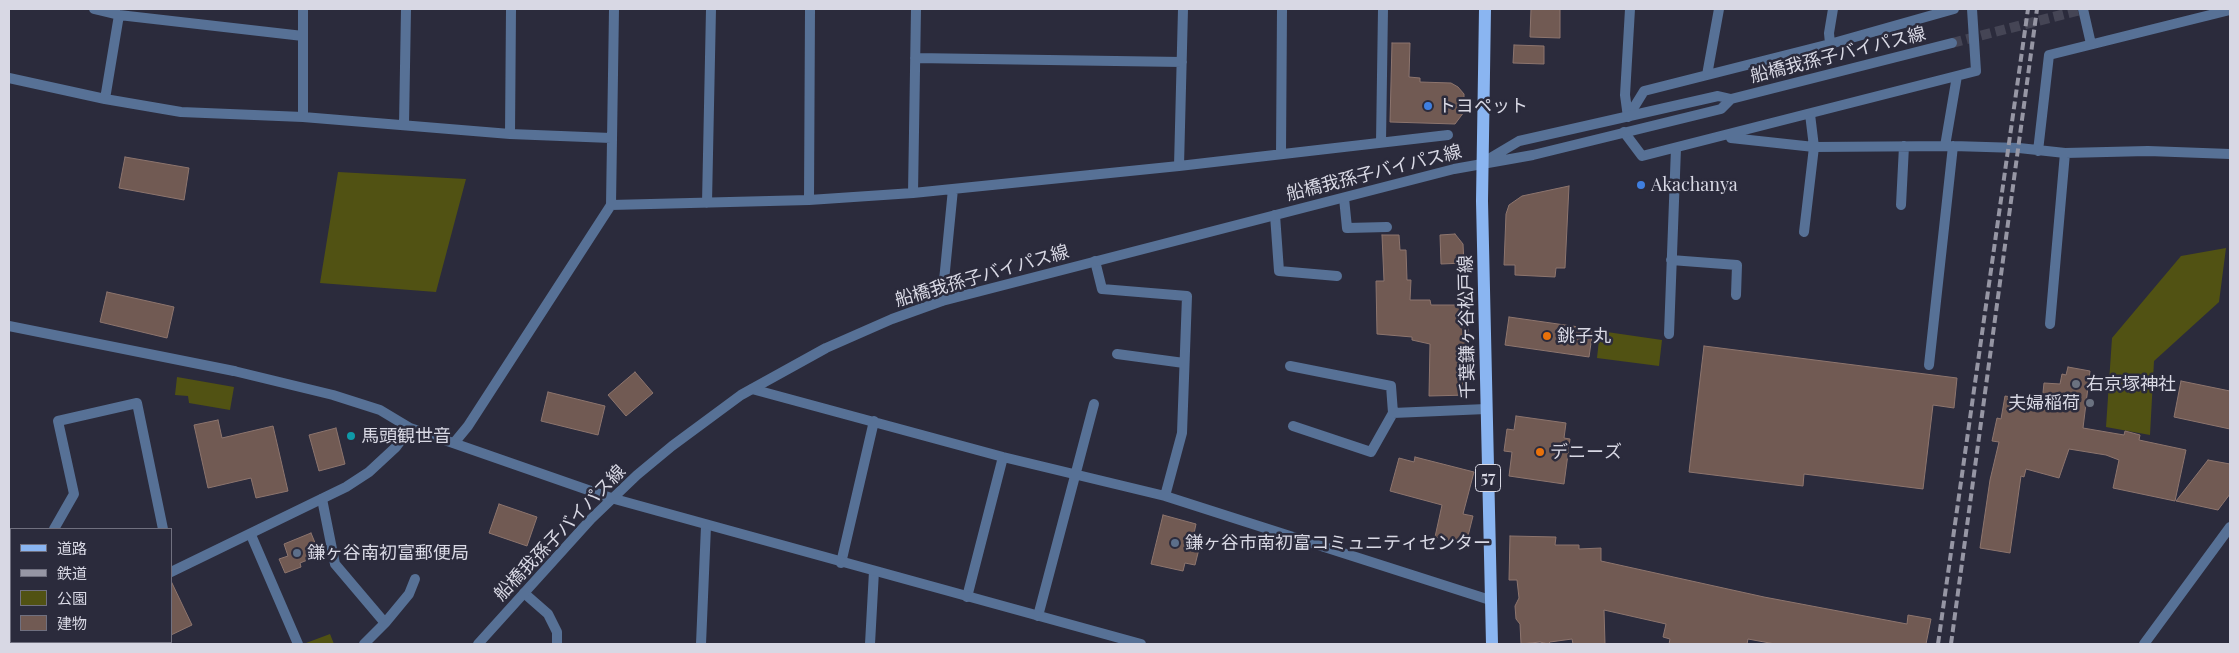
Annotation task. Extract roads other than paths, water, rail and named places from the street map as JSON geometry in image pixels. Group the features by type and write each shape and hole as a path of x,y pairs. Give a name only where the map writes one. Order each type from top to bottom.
{"main road":[{"name":"千葉鎌ヶ谷松戸線","path":"1485,9 1482,163 1492,644"}],"street":[{"path":"94,9 119,15 303,36"},
{"path":"303,9 303,117"},
{"path":"404,126 406,9"},
{"path":"510,134 511,9"},
{"path":"454,443 468,426 610,205 614,9"},
{"path":"706,203 710,9"},
{"path":"809,200 810,9"},
{"path":"913,193 916,9"},
{"path":"1179,166 1183,9"},
{"path":"1281,154 1282,9"},
{"path":"1381,142 1383,9"},
{"path":"1628,117 1625,95 1630,9"},
{"path":"1707,74 1719,9"},
{"path":"1830,44 1829,34 1833,9"},
{"path":"1628,117 1644,90 1830,44 1954,9"},
{"path":"1624,132 1642,156 1976,71 1972,9"},
{"path":"2082,9 2091,44"},
{"path":"2038,150 2049,55 2230,10"},
{"path":"105,99 119,15"},
{"name":"船橋我孫子バイパス線","path":"1482,163 1518,141 1718,96 1731,99 1952,43"},
{"path":"915,58 1182,62"},
{"path":"1928,365 1957,76"},
{"path":"9,78 105,99 181,112 303,117 510,134 612,138"},
{"name":"船橋我孫子バイパス線","path":"478,644 611,498 672,446 752,388 826,348 892,319 942,301 1275,215 1482,163 1533,155 1721,108 1731,99"},
{"path":"1804,232 1814,147 1810,114"},
{"path":"610,205 809,200 913,193 1179,166 1448,135"},
{"path":"1722,137 1814,147 1949,146 2065,153 2148,151 2230,154"},
{"path":"1901,205 1904,146"},
{"path":"1669,334 1676,148"},
{"path":"2050,324 2065,153"},
{"path":"942,301 953,189"},
{"path":"1344,198 1347,228 1387,227"},
{"path":"1275,215 1279,272 1337,276"},
{"path":"1672,260 1737,265 1736,295"},
{"path":"1095,261 1102,289 1187,296 1182,433 1165,496"},
{"path":"9,326 234,371 333,395 380,410 410,428 611,498 706,526 1141,644"},
{"path":"1117,354 1184,363"},
{"path":"1290,366 1391,386 1393,413 1371,452 1293,426"},
{"path":"752,388 1003,457 1165,496 1490,600"},
{"path":"55,528 74,494 58,422 137,403 163,528"},
{"path":"1038,616 1094,404"},
{"path":"1393,413 1486,409"},
{"path":"841,563 874,421"},
{"path":"172,571 252,535 346,488 368,472 396,447 410,428"},
{"path":"967,597 1003,457"},
{"path":"322,499 336,564 385,623"},
{"path":"701,644 706,526"},
{"path":"2144,644 2230,527"},
{"path":"252,535 298,644"},
{"path":"870,644 874,571"},
{"path":"364,644 385,623 409,594 415,579"},
{"path":"524,593 548,614 557,632 557,644"}],"tunnel":[{"path":"1952,43 2084,9"}],"railway":[{"path":"1938,644 2028,9"},
{"path":"1951,644 2037,9"}],"place":[{"name":"トヨペット","path":"1428,106"},
{"name":"Akachanya","path":"1641,185"},
{"name":"銚子丸","path":"1547,336"},
{"name":"右京塚神社","path":"2076,384"},
{"name":"夫婦稲荷","path":"2090,403"},
{"name":"馬頭観世音","path":"351,436"},
{"name":"デニーズ","path":"1540,452"},
{"name":"鎌ヶ谷市南初富コミュニティセンター","path":"1175,543"},
{"name":"鎌ヶ谷南初富郵便局","path":"297,553"}]}
